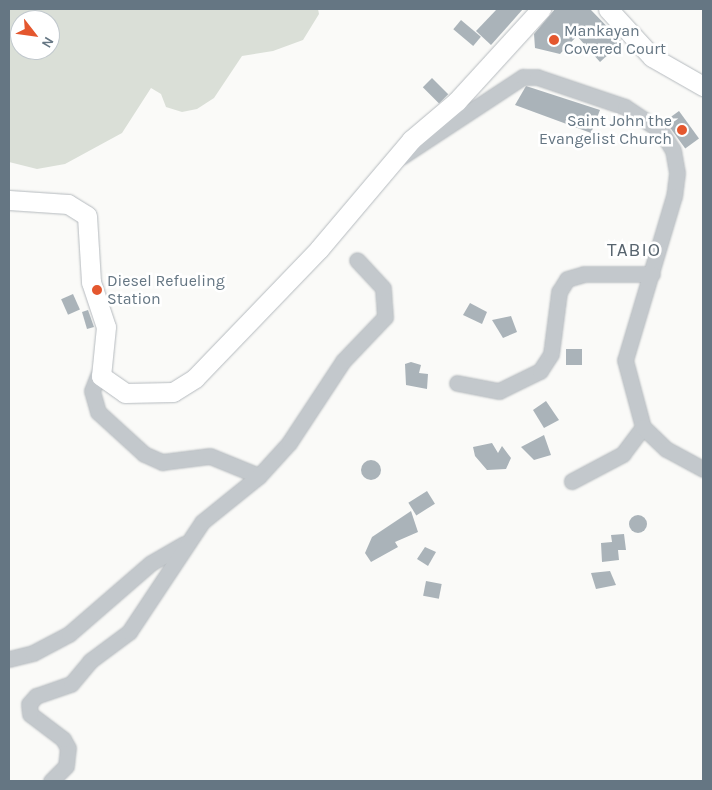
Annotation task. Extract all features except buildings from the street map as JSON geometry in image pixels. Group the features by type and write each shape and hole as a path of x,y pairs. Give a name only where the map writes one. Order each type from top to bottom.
{"main road":[{"path":"9,200 68,204 87,216 91,282 106,328 100,370 109,386 125,393 159,396 182,387 319,249 386,168 457,101 541,9"},
{"path":"608,9 652,57 703,86"}],"street":[{"path":"386,168 523,78 537,77 603,98 643,116 673,150 678,173 674,196 652,274 625,360 643,427 666,449 703,469"},
{"path":"51,781 66,766 68,748 63,738 30,714 29,704 36,696 71,684 90,661 129,632 160,591 184,544 202,522 259,476 289,443 343,361 384,317 383,288 357,260"},
{"path":"457,383 499,391 540,371 551,354 559,292 574,276 652,274"},
{"path":"100,370 92,391 98,412 144,454 162,462 210,456 259,476"},
{"path":"572,480 622,454 643,427"},
{"path":"9,658 33,653 70,634 151,563 184,544"}],"shaded area":[{"path":"9,9 318,9 319,14 303,40 273,51 242,56 214,98 197,109 182,112 166,107 161,94 151,88 122,133 65,164 37,169 9,162"}],"place":[{"name":"Mankayan Covered Court","path":"554,40"},
{"name":"Saint John the Evangelist Church","path":"682,130"},
{"name":"Diesel Refueling Station","path":"97,290"}],"district":[{"name":"TABIO","path":"634,251"}]}
